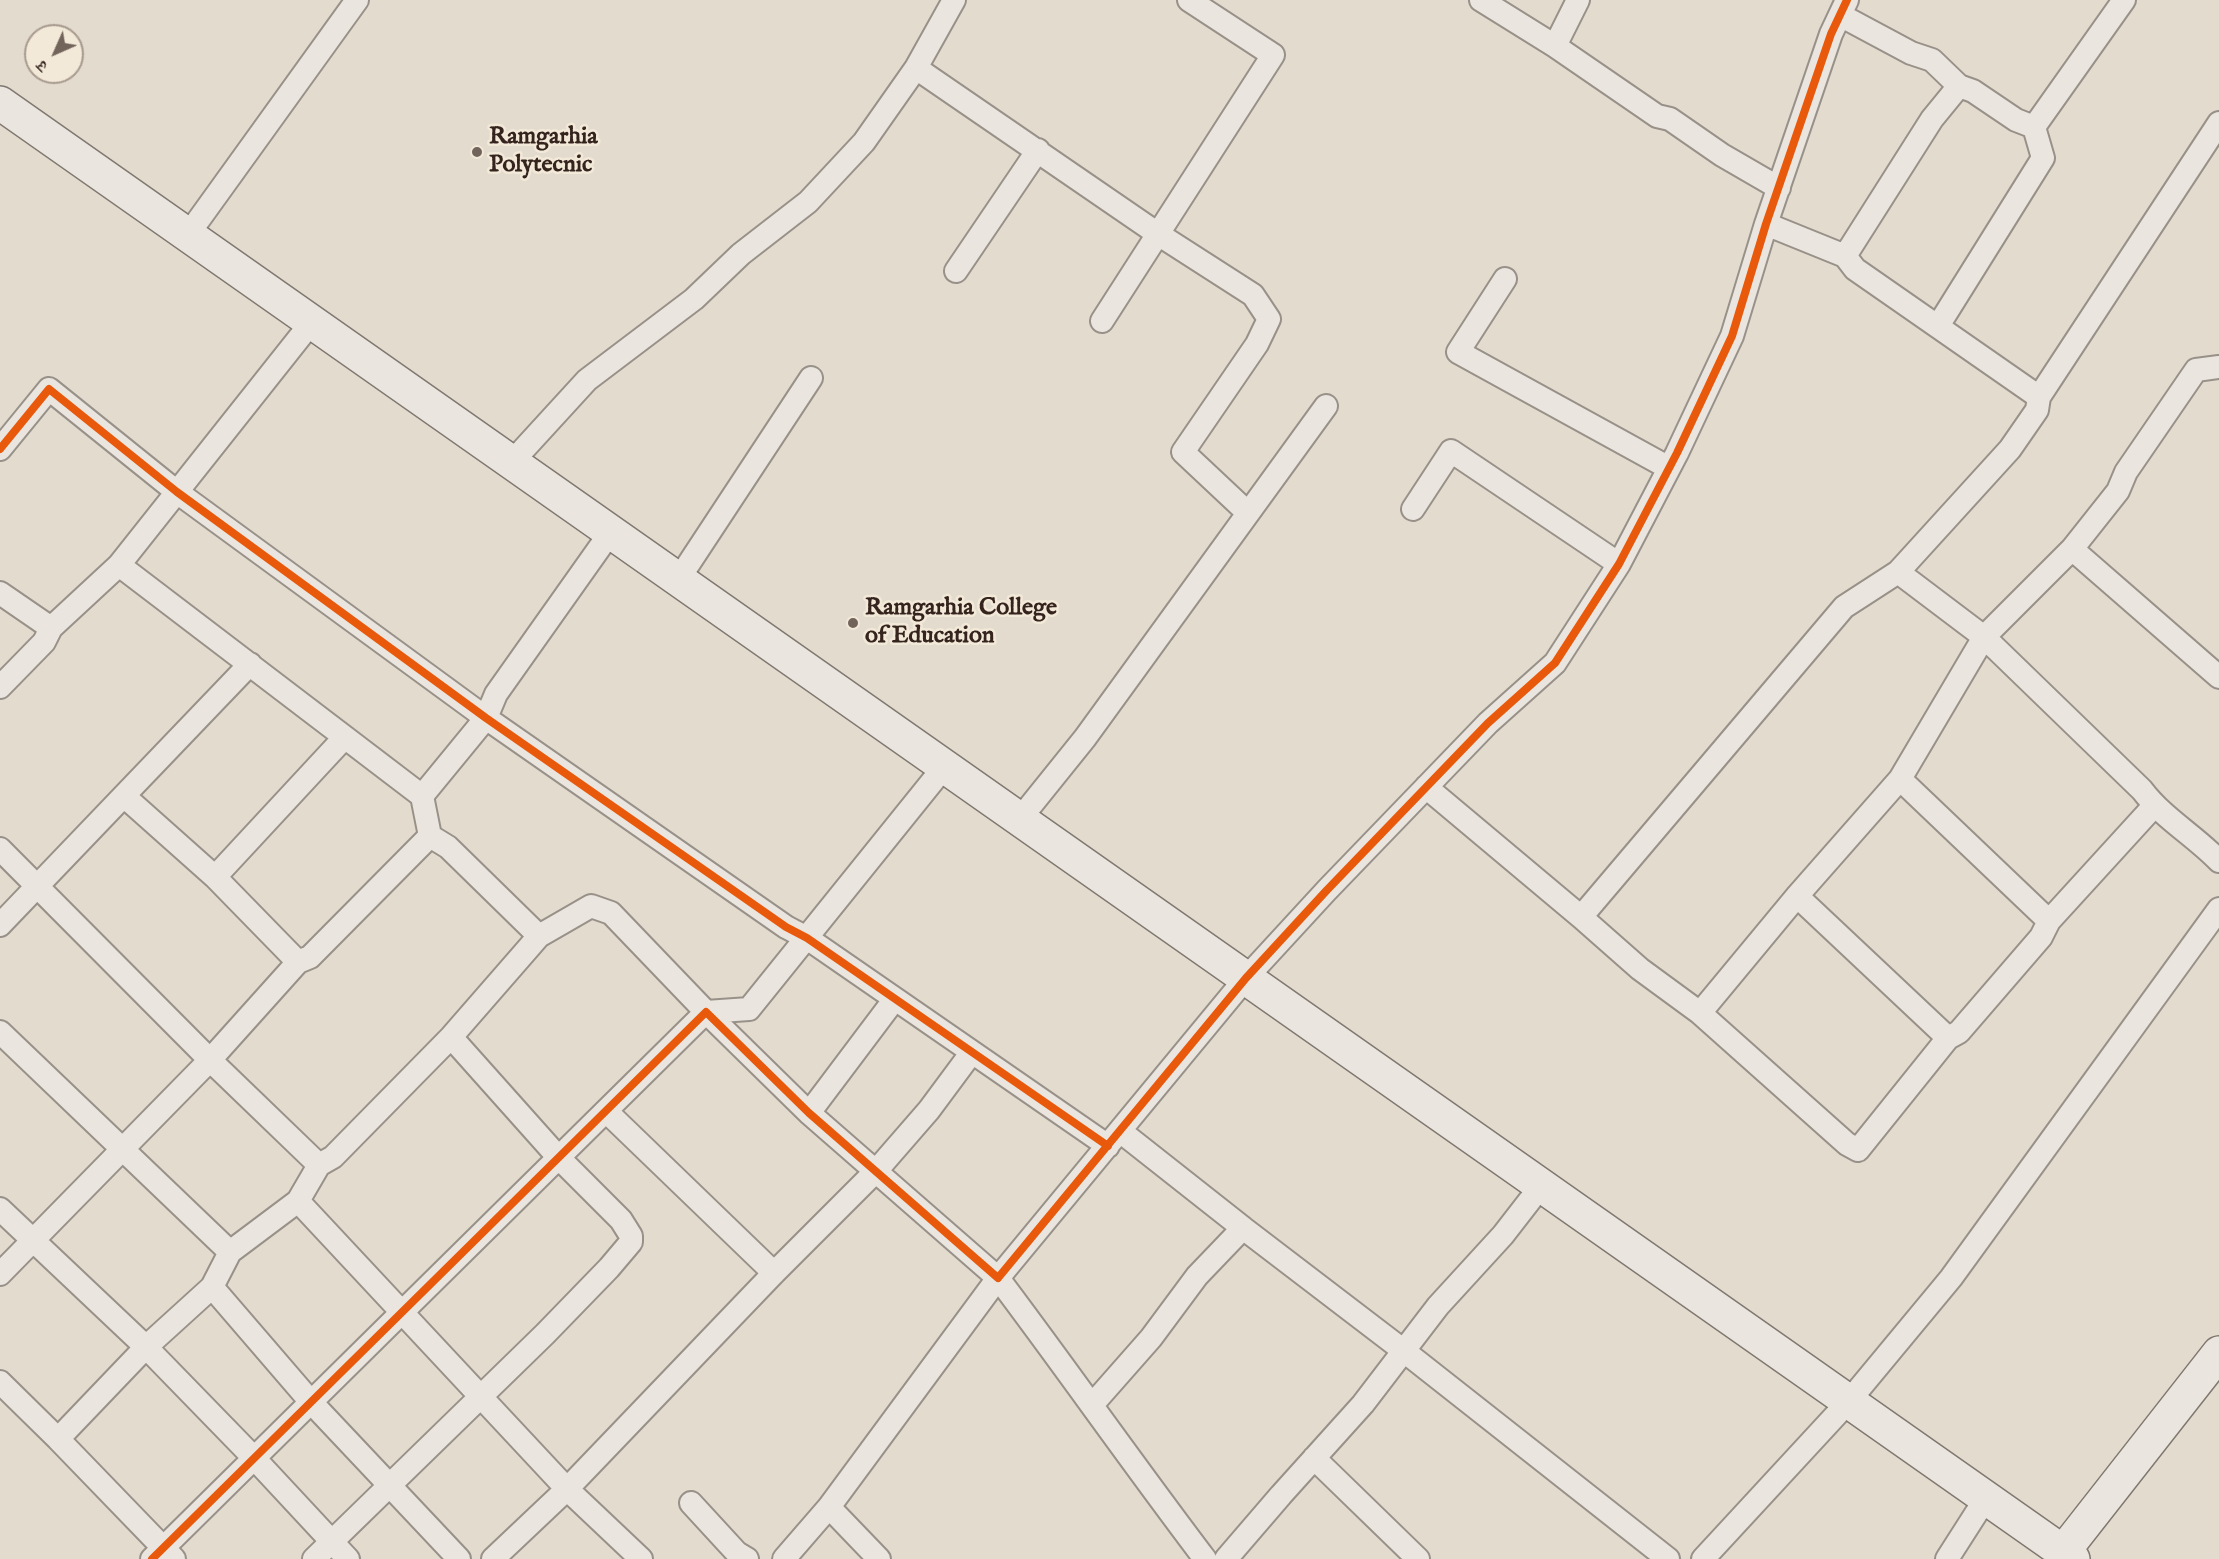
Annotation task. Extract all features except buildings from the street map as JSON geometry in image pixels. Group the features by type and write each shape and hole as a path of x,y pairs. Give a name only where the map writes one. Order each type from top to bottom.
{"main road":[{"path":"0,102 187,236 2068,1555 2219,1353"}],"street":[{"path":"187,236 357,0"},
{"path":"511,463 587,380 694,298 741,254 808,202 864,142 916,68 954,0"},
{"path":"1102,321 1273,55 1189,0"},
{"path":"1481,0 1555,46 1657,116 1670,119 1779,188"},
{"path":"1555,46 1578,0"},
{"path":"2034,127 2124,0"},
{"path":"784,1559 829,1507 998,1278 1246,978 1488,723 1555,663 1619,564 1669,468 1732,336 1766,224 1843,7 1911,53 1932,60 1959,86 1973,91 2016,120 2034,127"},
{"path":"916,68 1158,234 1252,295 1269,320 1257,344 1183,452 1248,513"},
{"path":"1845,256 1932,119 1959,86"},
{"path":"1581,917 1845,607 1899,572 2010,449 2037,410 2039,397 2219,123"},
{"path":"1938,326 2043,158 2034,127"},
{"path":"956,271 1038,150"},
{"path":"1766,224 1845,256 1855,268 2039,397"},
{"path":"1505,279 1458,352 1669,468"},
{"path":"0,687 44,642 51,628 119,565 311,323"},
{"path":"1700,1012 1900,778 1984,637 2072,549 2118,491 2126,472 2196,370 2219,367"},
{"path":"678,580 811,378"},
{"path":"0,449 49,389 177,492 486,718 894,1000 972,1052 1114,1138 1243,1228 1404,1351 1668,1559"},
{"path":"1019,820 1085,738 1326,406"},
{"path":"1413,509 1451,451 1619,564"},
{"path":"422,796 486,718 496,694 610,533"},
{"path":"2072,549 2219,678"},
{"path":"119,565 422,796 430,836 448,847 539,936"},
{"path":"1899,572 1984,637 2142,790 2154,806 2205,846 2219,861"},
{"path":"0,592 51,628"},
{"path":"0,925 37,887 50,870 250,664"},
{"path":"215,877 344,738"},
{"path":"0,1382 58,1439 163,1555 254,1458 706,1012 749,1009 944,767"},
{"path":"1900,778 2049,921"},
{"path":"1426,787 1640,969 1700,1012 1847,1144 1858,1149 1948,1038 1959,1032 2041,937 2049,921 2154,806"},
{"path":"124,796 215,877 298,962"},
{"path":"0,1274 210,1060 298,962 310,957 430,836"},
{"path":"0,849 210,1060 319,1165"},
{"path":"1797,896 1948,1038"},
{"path":"58,1439 146,1347 212,1287 230,1252 298,1201 319,1165 333,1158 451,1037 539,936 591,906 611,913 706,1012 809,1113 998,1278 1143,1478 1205,1559"},
{"path":"1703,1559 1849,1401 1951,1278 2219,909"},
{"path":"809,1113 894,1000"},
{"path":"0,1032 230,1252"},
{"path":"314,1559 481,1399 631,1242 631,1236 621,1220 559,1158 451,1037"},
{"path":"493,1559 567,1489 774,1273 876,1171 929,1110 972,1052"},
{"path":"606,1111 774,1273"},
{"path":"1226,1559 1363,1404 1438,1306 1503,1235 1541,1186"},
{"path":"298,1201 567,1489 641,1559"},
{"path":"0,1209 146,1347 348,1559"},
{"path":"1092,1405 1151,1338 1197,1276 1243,1228"},
{"path":"212,1287 312,1402 459,1559"},
{"path":"1314,1458 1418,1559"},
{"path":"1947,1559 1986,1498"},
{"path":"692,1503 738,1557"},
{"path":"829,1507 879,1559"}],"cycle path":[{"path":"152,1559 706,1012 809,1113 998,1278 1246,978 1327,890 1488,723 1555,663 1619,564 1677,453 1732,336 1766,224 1831,34 1847,0"},
{"path":"0,449 49,389 177,492 486,718 786,927 807,938 1108,1146"}],"place":[{"name":"Ramgarhia Polytecnic","path":"477,152"},
{"name":"Ramgarhia College of Education","path":"853,623"}]}
